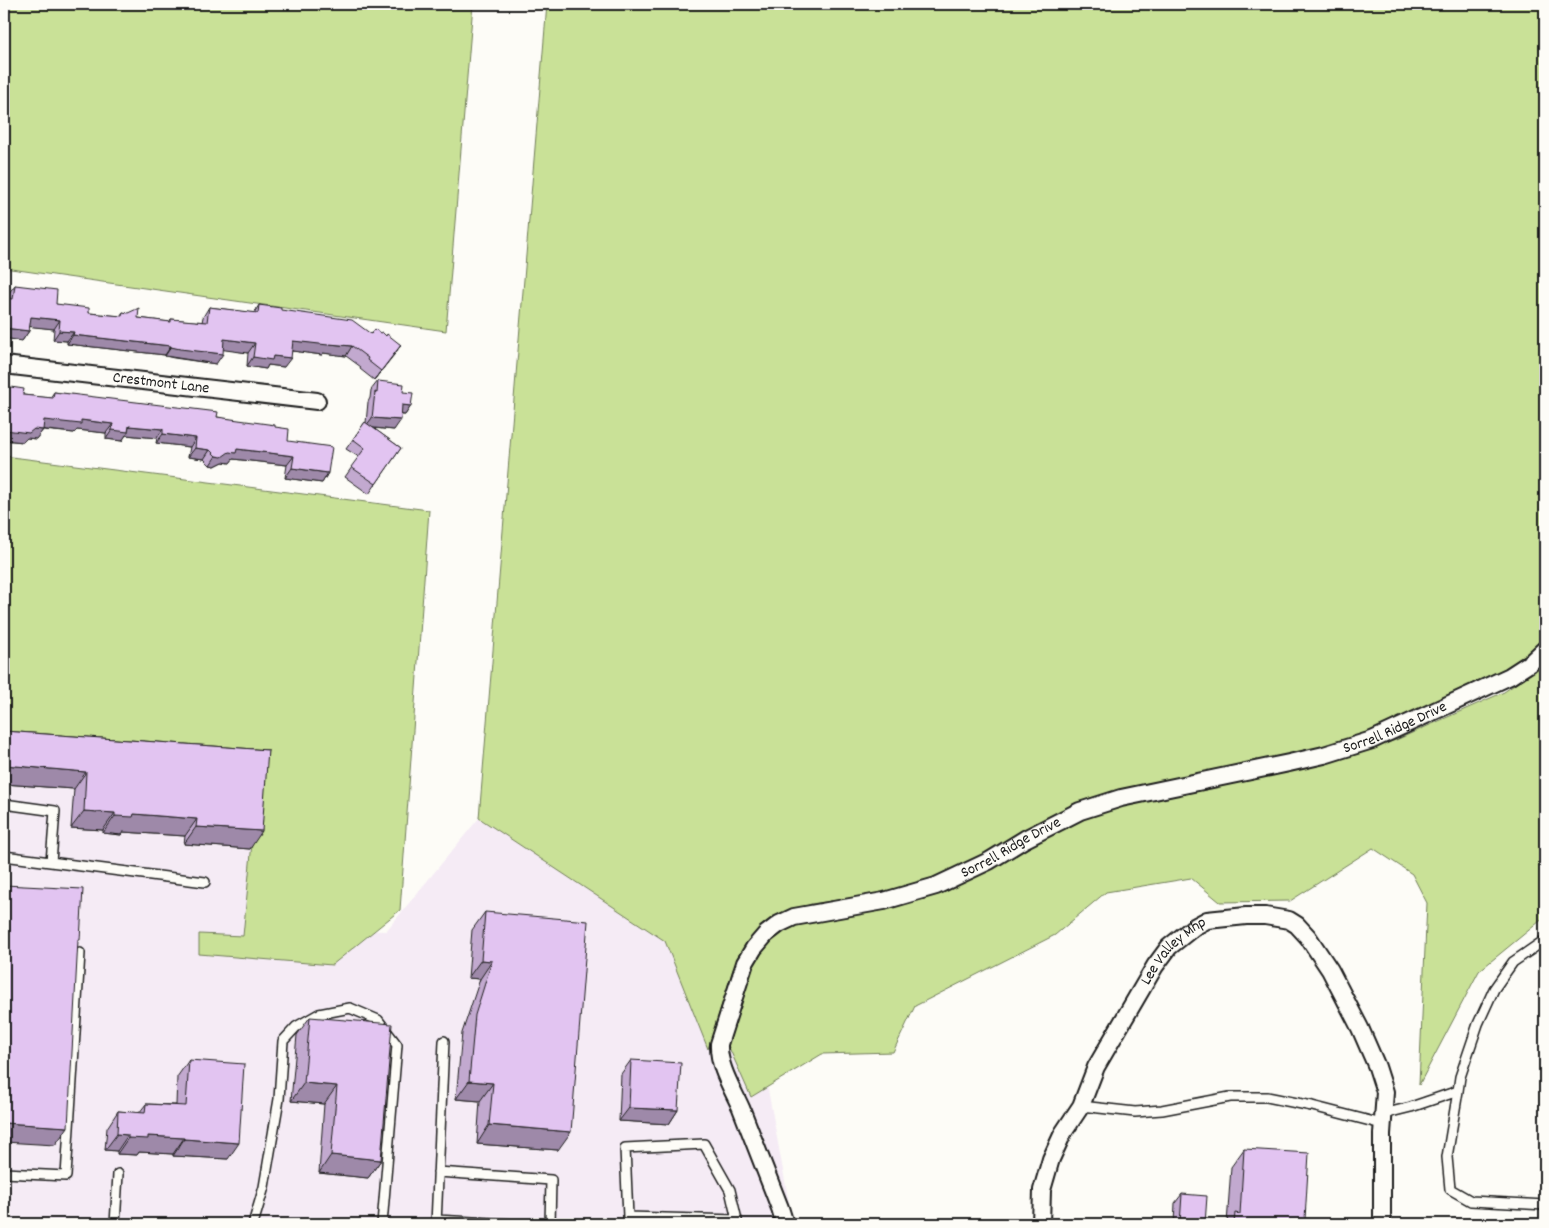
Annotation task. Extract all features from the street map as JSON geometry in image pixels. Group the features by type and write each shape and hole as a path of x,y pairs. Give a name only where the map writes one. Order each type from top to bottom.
{"street":[{"name":"Crestmont Lane","path":"4,365 317,401"},
{"name":"Sorrell Ridge Drive","path":"785,1224 744,1116 725,1073 719,1053 719,1044 745,963 754,948 778,924 794,917 884,901 936,886 989,861 1025,839 1080,811 1113,801 1324,755 1372,740 1510,676 1530,663 1545,649"},
{"name":"Lee Valley Mhp","path":"1040,1224 1042,1190 1051,1159 1063,1134 1082,1106 1100,1059 1155,966 1169,947 1194,926 1207,920 1265,916 1289,920 1297,925 1308,937 1330,970 1360,1028 1377,1067 1385,1092 1382,1224"}],"lane":[{"path":"4,804 55,811 51,862"},
{"path":"4,856 205,882"},
{"path":"1545,940 1513,962 1494,989 1478,1024 1460,1077 1447,1157 1450,1189 1471,1201 1545,1206"},
{"path":"4,1173 66,1176 80,953"},
{"path":"253,1224 264,1187 279,1099 284,1040 296,1026 319,1014 350,1008 378,1020 397,1045 382,1224"},
{"path":"444,1040 436,1222 511,1224"},
{"path":"1082,1106 1135,1112 1162,1110 1230,1097 1267,1097 1383,1119 1458,1091"},
{"path":"704,1144 730,1190 737,1220 628,1221 624,1148 704,1144"},
{"path":"438,1172 551,1180 550,1224"},
{"path":"115,1224 118,1174"}],"shaded area":[{"path":"4,717 275,739 266,927 386,931 479,818 730,885 793,1224 4,1224"}],"green space":[{"path":"4,4 473,4 446,331 4,268"},
{"path":"547,4 1545,4 1545,637 1527,655 1499,675 1389,725 1323,748 1122,790 922,885 811,904 771,919 751,938 733,969 708,1049 665,941 479,818"},
{"path":"4,456 429,510 400,910 332,965 199,954 199,934 243,936 260,760 4,741"},
{"path":"1545,660 1545,917 1479,971 1419,1085 1427,903 1412,874 1373,848 1290,901 1220,902 1191,878 1106,892 1055,935 915,1006 893,1052 822,1054 751,1097 727,1043 757,952 778,931 815,918 878,908 1124,803 1324,764 1396,740 1504,692 1536,670"}],"building":[{"path":"15,285 57,290 56,304 89,308 89,313 122,316 123,312 128,313 139,308 138,318 171,322 171,319 207,322 209,307 258,313 259,305 281,308 281,310 352,320 371,334 375,329 386,336 387,334 401,345 381,371 352,346 293,341 291,358 273,356 272,360 253,357 255,343 224,339 223,354 73,335 74,332 59,331 60,320 31,317 29,331 4,328 4,298 13,299"},
{"path":"378,381 404,384 403,392 413,393 411,406 402,405 401,420 372,418"},
{"path":"4,386 24,389 23,395 53,398 54,392 218,412 217,417 275,425 275,427 289,429 288,441 332,447 328,473 292,468 294,456 237,449 236,453 229,452 222,457 216,456 210,450 195,448 196,438 163,434 163,429 129,426 128,432 112,430 113,424 81,420 81,424 44,420 43,430 34,429 29,433 5,430"},
{"path":"365,422 401,448 376,484 351,467 365,448 353,439"},
{"path":"4,731 268,750 262,831 196,827 197,819 134,814 133,817 115,816 115,813 84,811 86,772 4,765"},
{"path":"4,885 83,889 80,940 78,940 68,1127 4,1123"},
{"path":"485,912 588,921 571,1132 489,1125 493,1083 469,1081 475,1015 492,961 481,960"},
{"path":"310,1017 392,1024 381,1160 331,1155 337,1086 304,1083"},
{"path":"189,1060 244,1064 239,1143 148,1136 148,1139 128,1138 128,1135 117,1134 118,1111 145,1113 146,1104 186,1106"},
{"path":"631,1060 681,1063 678,1110 629,1108"},
{"path":"1244,1149 1309,1153 1305,1219 1310,1219 1309,1224 1234,1224 1235,1213 1240,1214"},
{"path":"1182,1194 1207,1196 1205,1224 1180,1224"}]}
